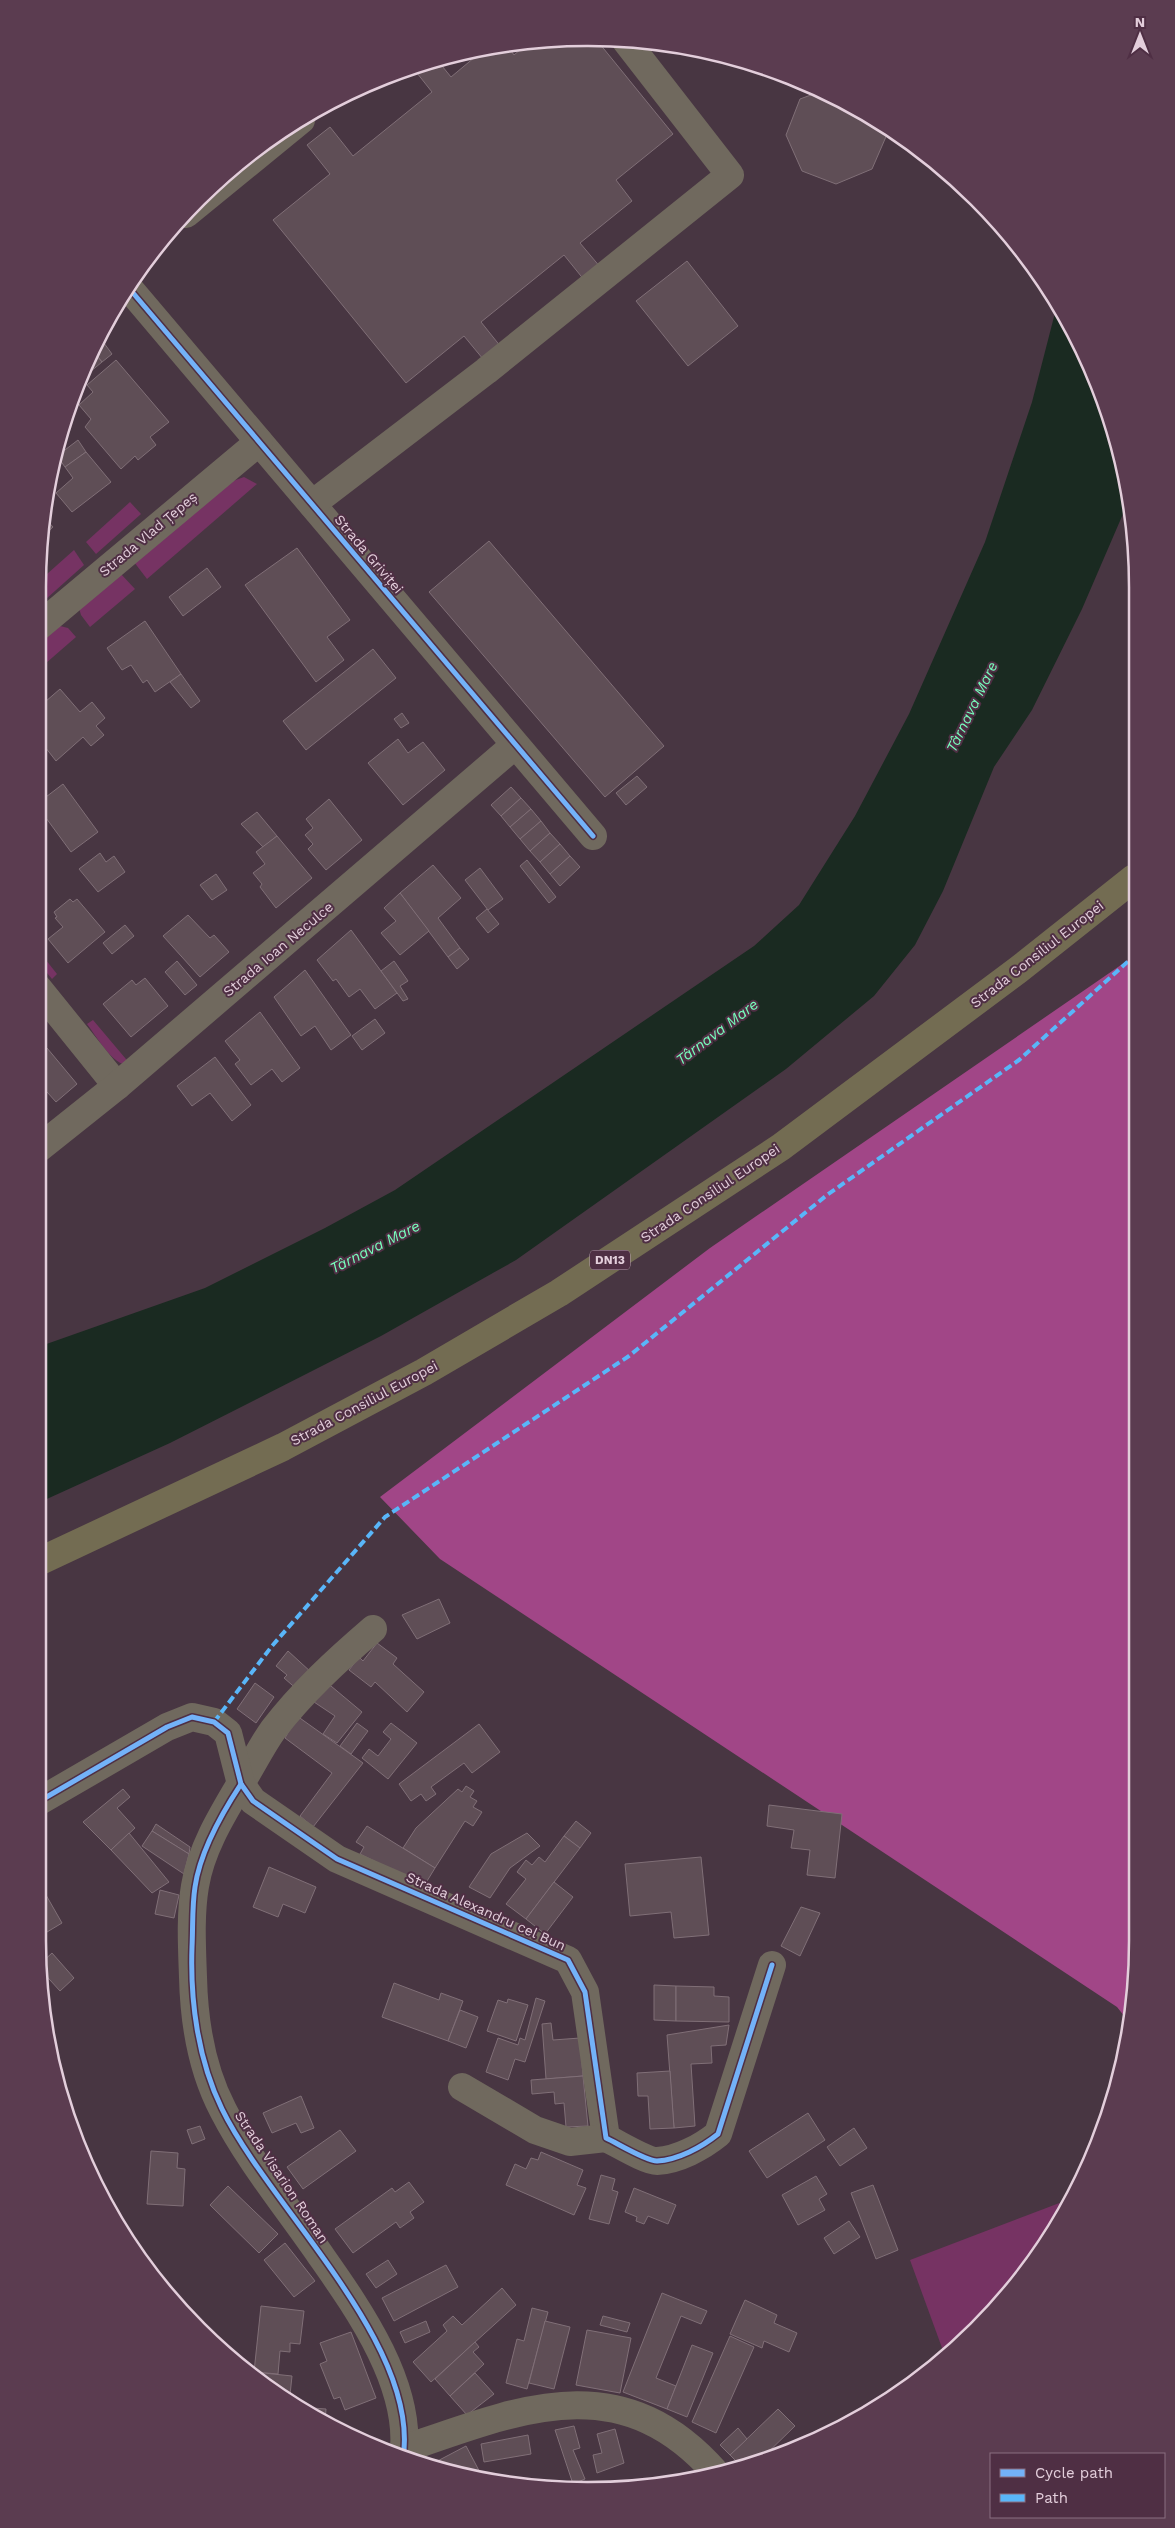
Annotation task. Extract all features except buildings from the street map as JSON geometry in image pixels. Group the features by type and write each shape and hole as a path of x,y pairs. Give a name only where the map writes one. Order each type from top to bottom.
{"highway":[{"name":"Strada Consiliul Europei","path":"46,1558 283,1447 424,1372 559,1293 781,1147 1018,970 1129,882"}],"street":[{"path":"312,504 486,371 730,175 631,48"},
{"name":"Strada Griviței","path":"133,293 593,836"},
{"name":"Strada Vlad Țepeș","path":"46,620 259,442"},
{"name":"Strada Ioan Neculce","path":"46,1143 117,1086 515,745"},
{"path":"46,998 117,1086"},
{"path":"241,1784 272,1732 295,1703 338,1660 373,1629"},
{"path":"46,1797 167,1727 192,1718 214,1722 228,1733 241,1784"},
{"name":"Strada Alexandru cel Bun","path":"241,1784 253,1801 337,1859 568,1960 585,1992 606,2138"},
{"name":"Strada Visarion Roman","path":"241,1784 213,1831 195,1886 192,1958 194,2004 208,2073 222,2109 243,2144 355,2304 378,2346 395,2389 402,2418 404,2449"},
{"path":"462,2088 535,2130 570,2142 606,2138 655,2161 680,2155 705,2145 718,2134 772,1965"},
{"name":"Strada Visarion Roman","path":"409,2451 506,2416 555,2406 589,2404 625,2410 657,2424 679,2437 710,2467"}],"shaded area":[{"path":"244,477 257,484 147,579 134,562 233,481"},
{"path":"130,502 141,514 96,554 86,542"},
{"path":"74,550 84,565 46,599 46,575"},
{"path":"120,573 135,589 90,627 81,615 79,608"},
{"path":"60,626 68,628 76,637 46,663 46,638"},
{"path":"1129,959 1129,1940 1128,1976 1123,2015 1117,2007 440,1559 380,1497 710,1248"},
{"path":"46,960 57,974 52,979 46,972"},
{"path":"93,1020 131,1065 118,1062 106,1050 87,1024"},
{"path":"1061,2203 1038,2241 1017,2270 970,2323 942,2348 910,2260"}],"water":[{"name":"Târnava Mare","path":"1055,315 1088,380 1100,414 1110,447 1123,513 1082,609 1032,710 994,767 943,891 915,945 874,996 786,1069 516,1260 381,1336 170,1443 46,1499 46,1344 205,1288 325,1228 395,1190 754,946 799,905 855,816 909,714 985,542 1032,402"}],"marked path":[{"path":"214,1722 272,1646 385,1517 629,1356 827,1195 1019,1060 1129,961"}],"cycle path":[{"path":"133,293 593,836"},
{"path":"46,1797 167,1727 192,1717 214,1722 228,1733 241,1784 253,1801 337,1859 568,1960 585,1992 606,2138 652,2160 665,2160 681,2155 705,2144 718,2134 772,1965"},
{"path":"241,1784 219,1820 202,1860 195,1887 193,1902 192,1988 201,2050 222,2109 244,2147 337,2277 366,2323 389,2369 402,2415 403,2449"}]}
